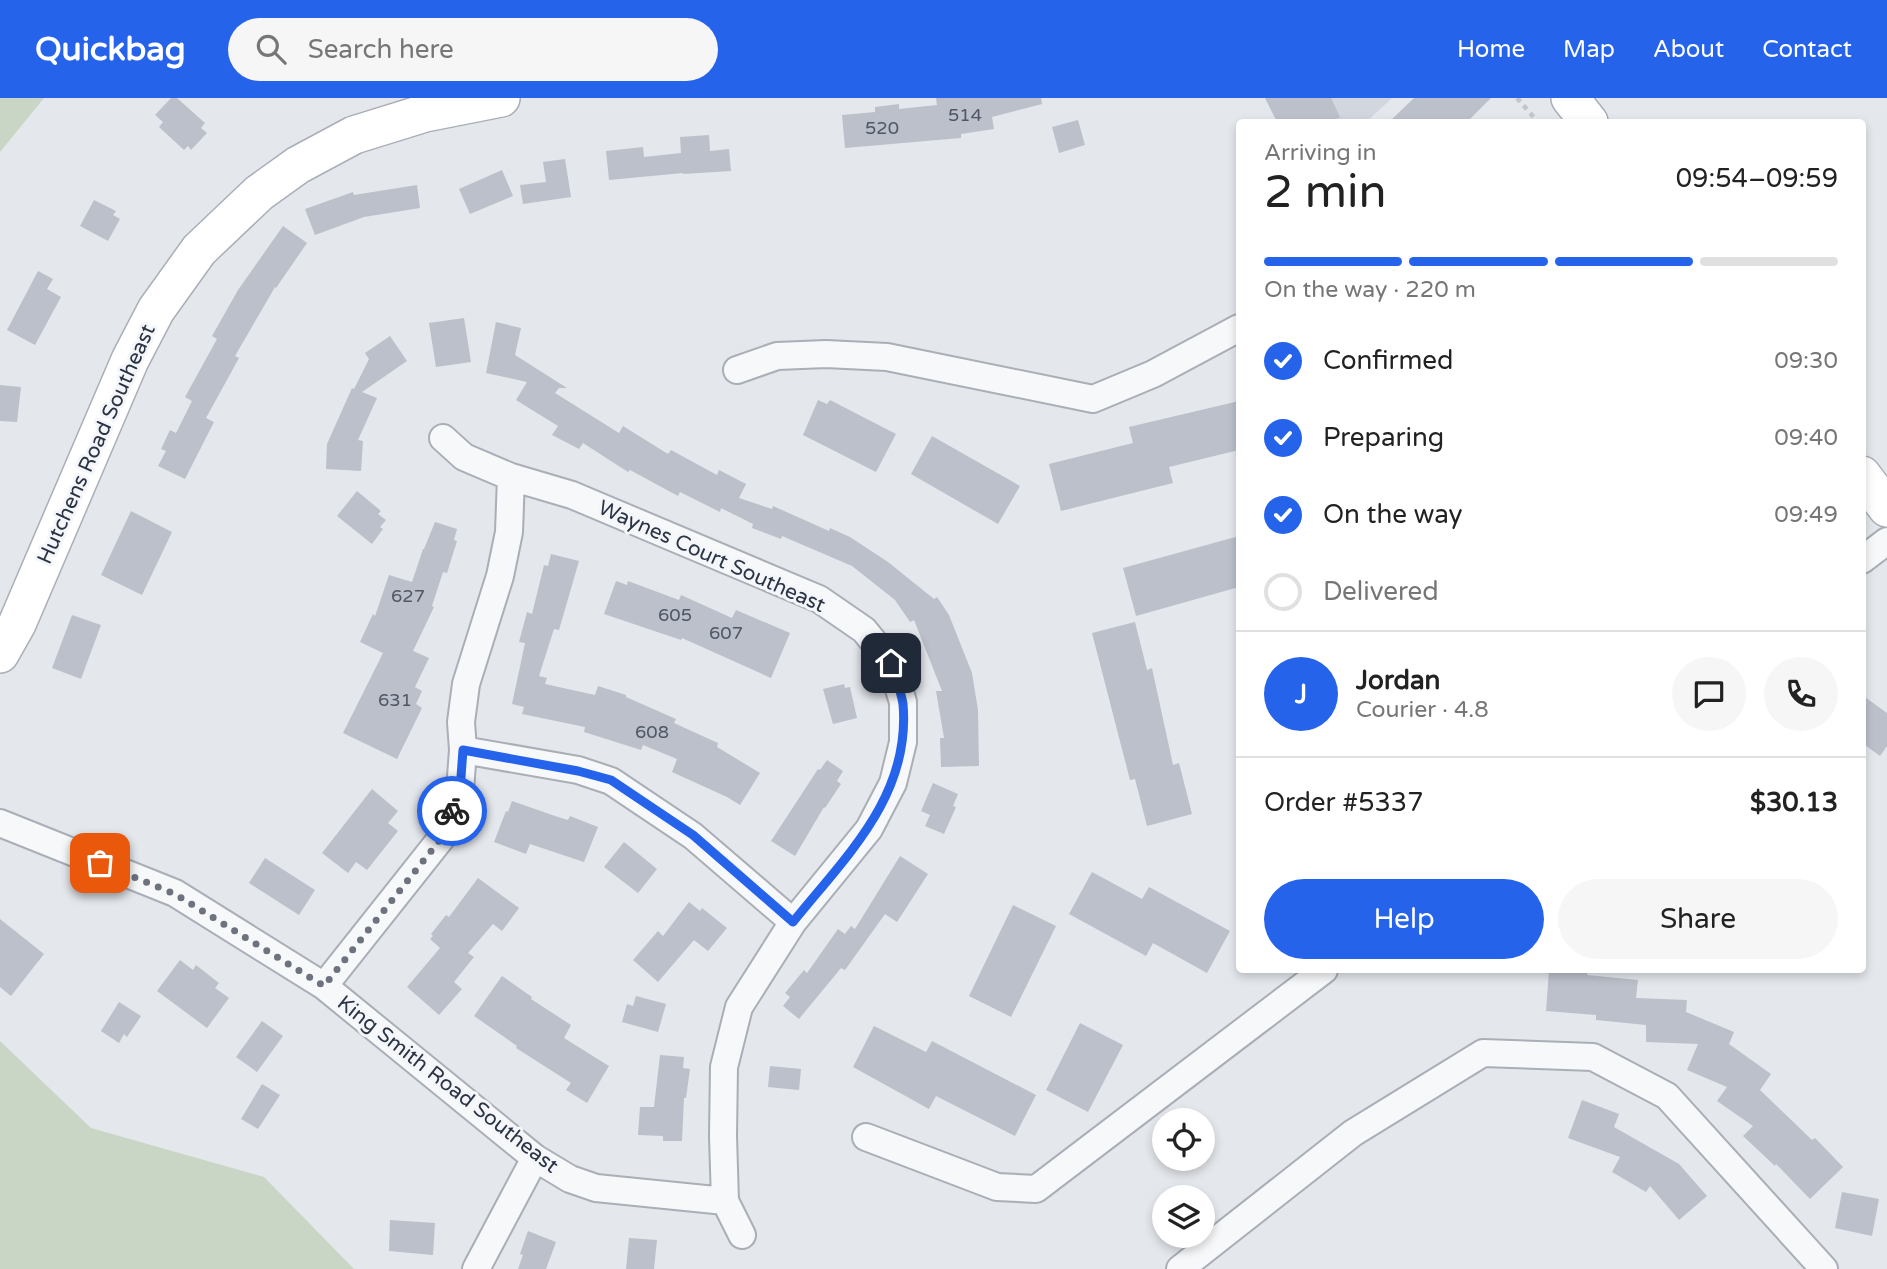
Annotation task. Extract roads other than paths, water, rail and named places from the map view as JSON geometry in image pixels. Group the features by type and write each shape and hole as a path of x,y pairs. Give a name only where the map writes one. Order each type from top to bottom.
{"street":[{"name":"Hutchens Road Southeast","path":"0,654 18,624 130,360 156,310 199,250 259,193 298,165 354,135 425,113 500,98"},
{"path":"1570,98 1587,119"},
{"path":"737,370 777,356 825,354 887,357 1093,399 1153,374 1236,330"},
{"name":"Waynes Court Southeast","path":"443,438 464,457 511,477 572,495 819,598 864,630 891,663 903,702 903,742 893,783 869,829 793,922 739,1007 724,1067 725,1201"},
{"path":"324,986 443,836 460,790 463,750 461,722 466,684 502,565 509,532 511,477"},
{"path":"1866,480 1887,508"},
{"path":"1866,557 1887,541"},
{"path":"463,750 578,771 611,780 693,835 793,922"},
{"name":"King Smith Road Southeast","path":"0,822 175,894 324,986 535,1158 570,1180 596,1188 725,1201"},
{"path":"866,1137 997,1187 1036,1189 1320,973"},
{"path":"1180,1269 1353,1133 1483,1053 1593,1057 1667,1096 1825,1269"},
{"path":"476,1269 535,1158"},
{"path":"725,1201 742,1235"}]}
